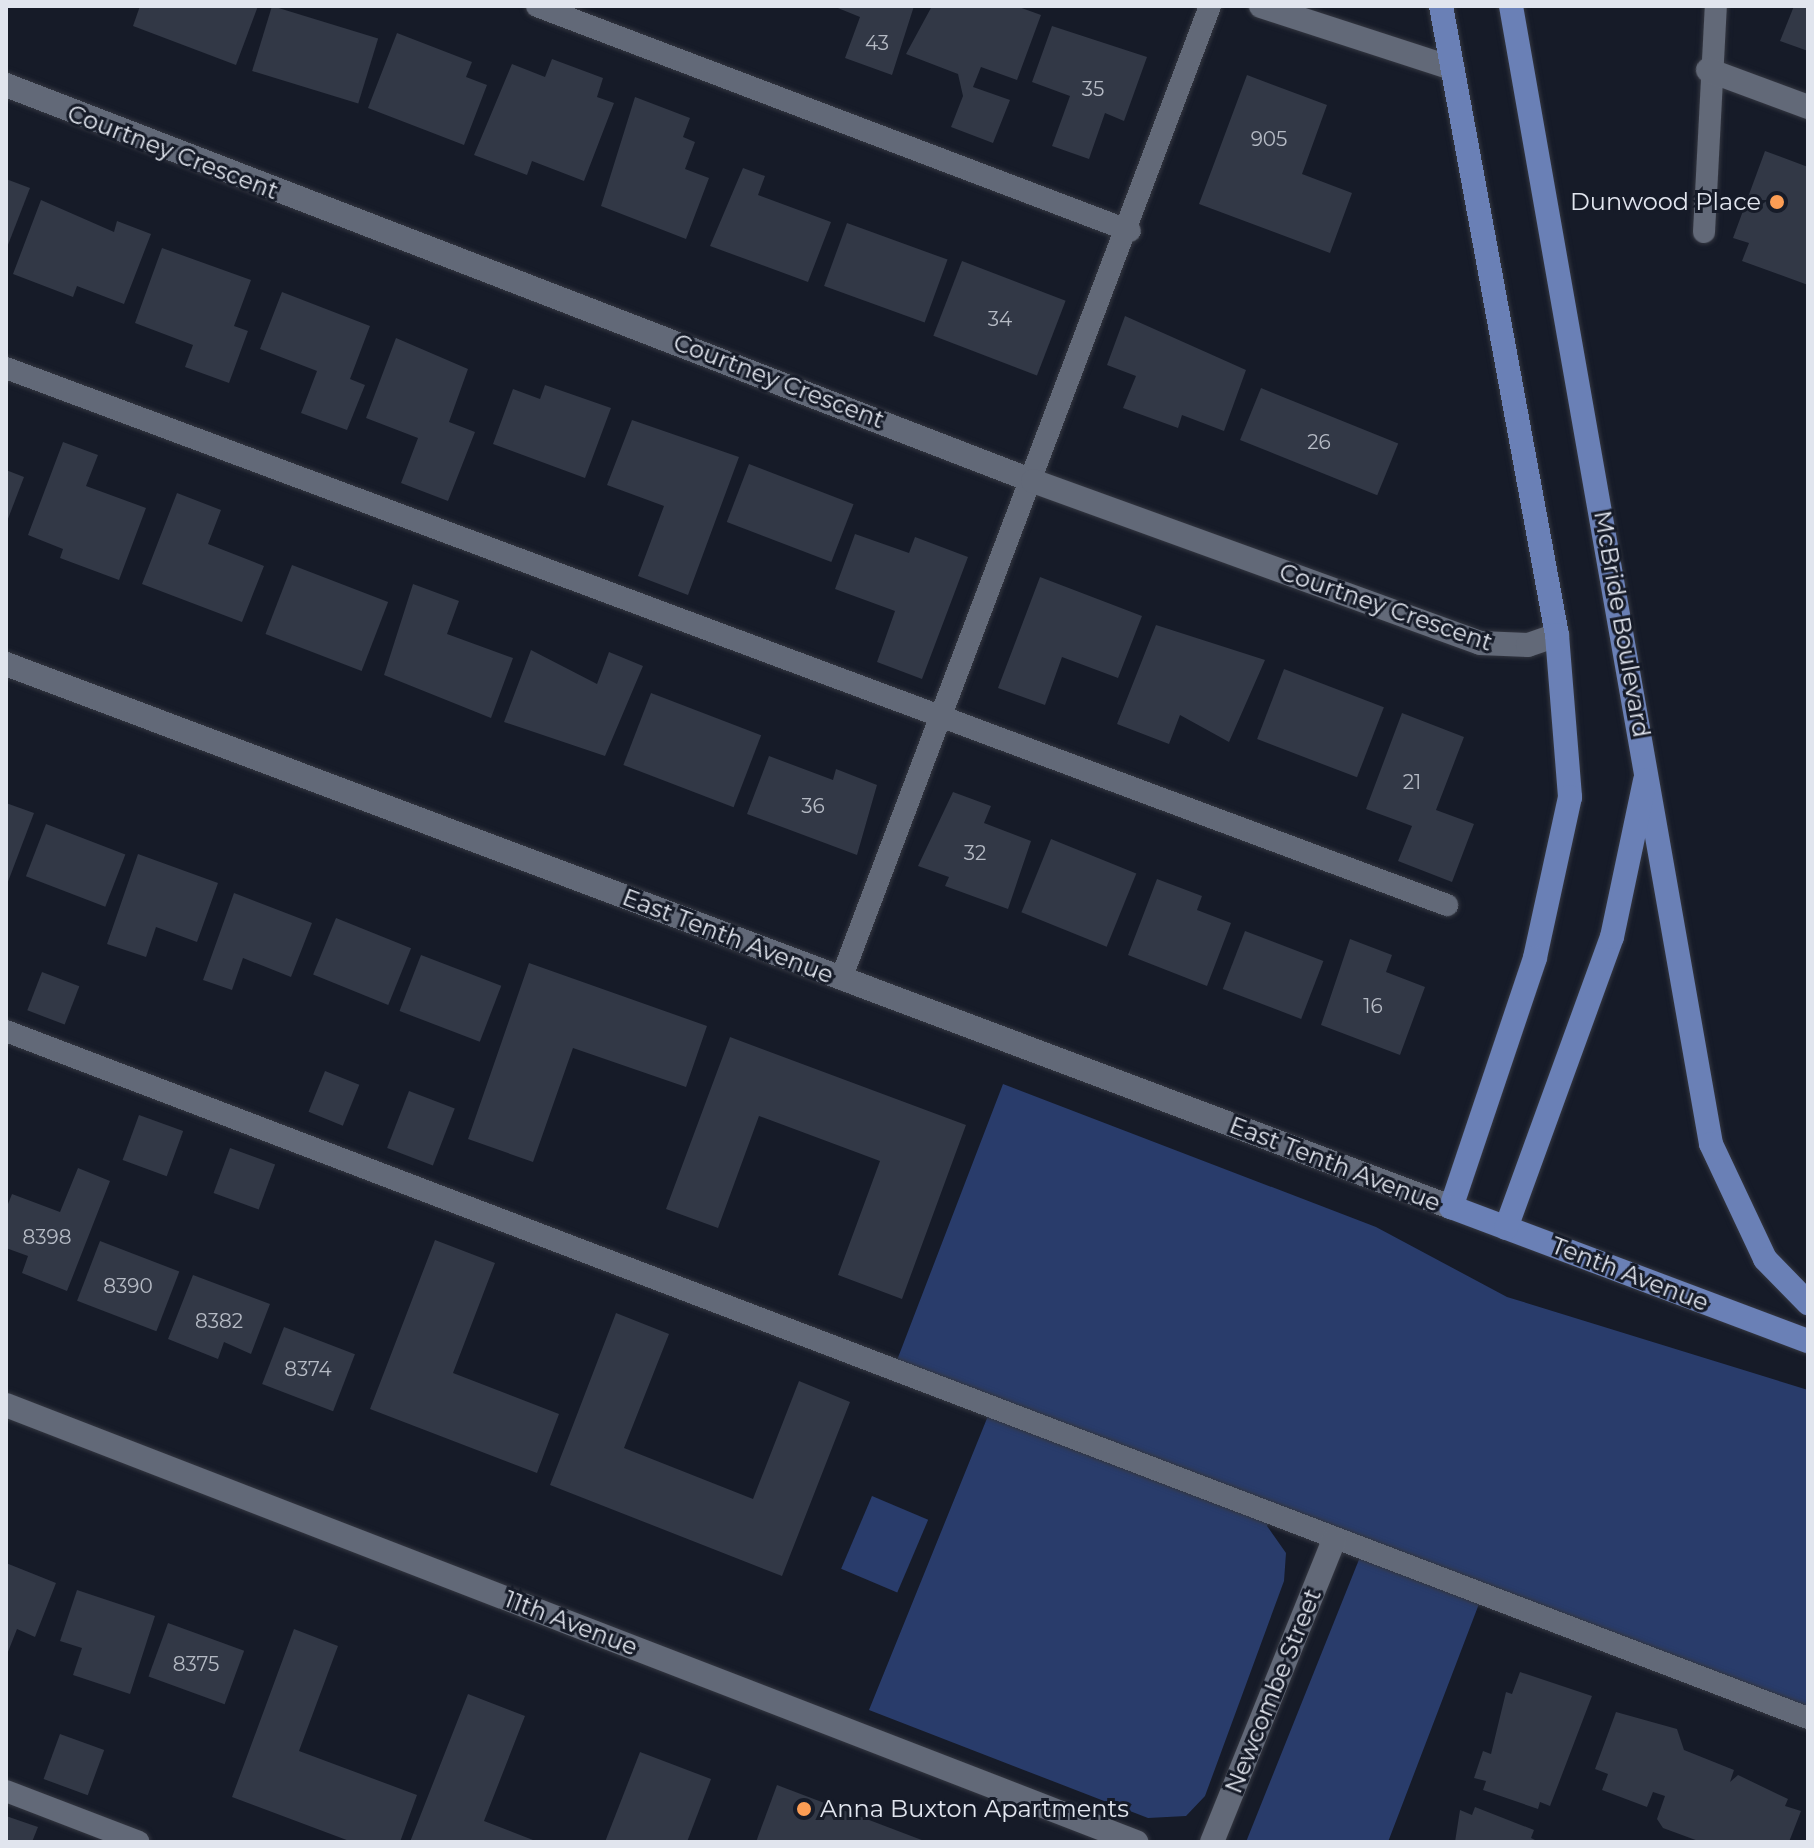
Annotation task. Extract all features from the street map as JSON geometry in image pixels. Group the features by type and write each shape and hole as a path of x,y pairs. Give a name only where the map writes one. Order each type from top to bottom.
{"main road":[{"path":"1441,6 1557,635 1570,797 1535,958 1451,1207"},
{"name":"McBride Boulevard","path":"1506,1228 1612,937 1648,768 1511,6"},
{"path":"1648,768 1711,1144 1765,1259 1808,1303"},
{"name":"Tenth Avenue","path":"1451,1207 1808,1341"}],"street":[{"path":"1261,6 1452,68"},
{"path":"1708,70 1808,107"},
{"name":"Courtney Crescent","path":"6,85 1033,481 1480,643 1528,645 1557,635"},
{"name":"East Tenth Avenue","path":"6,664 1451,1207"},
{"name":"11th Avenue","path":"6,1405 1136,1842"},
{"name":"Newcombe Street","path":"1212,1842 1334,1540"}],"lane":[{"path":"537,6 1130,231"},
{"path":"841,979 1130,231 1210,6"},
{"path":"1704,232 1708,70 1716,6"},
{"path":"6,368 941,721 1447,905"},
{"path":"6,1031 1334,1540 1808,1718"},
{"path":"6,1791 139,1842"}],"shaded area":[{"path":"1003,1084 1376,1227 1507,1297 1808,1390 1808,1718 1482,1596 1388,1842 1246,1842 1362,1552 1273,1513 1267,1526 1286,1553 1284,1581 1205,1796 1186,1816 1148,1818 869,1710 992,1406 894,1368"},
{"path":"872,1496 928,1520 897,1593 841,1569"}],"building":[{"path":"140,6 258,6 236,65 133,26"},
{"path":"272,6 378,38 358,103 252,71"},
{"path":"833,6 914,6 892,75 845,58 860,17"},
{"path":"932,6 1016,6 1041,15 1017,80 981,67 973,87 1010,100 993,143 951,127 963,96 958,74 906,54"},
{"path":"1794,6 1808,6 1808,51 1780,41"},
{"path":"1052,26 1147,57 1124,121 1105,113 1089,159 1052,146 1070,96 1032,82"},
{"path":"397,33 472,62 466,77 487,85 464,145 368,108"},
{"path":"552,59 603,78 597,97 614,103 584,181 532,161 527,175 474,155 512,64 545,77"},
{"path":"1247,75 1327,105 1302,174 1352,193 1330,253 1199,204"},
{"path":"635,97 690,118 683,137 695,142 685,169 709,178 686,239 601,206"},
{"name":"Dunwood Place","path":"1765,151 1808,167 1808,285 1742,261 1749,243 1733,238"},
{"path":"743,168 765,176 758,195 831,222 808,282 710,246"},
{"path":"6,179 30,188 6,250"},
{"path":"41,200 114,232 117,221 151,234 124,304 77,286 73,297 13,274"},
{"path":"847,223 948,260 925,323 824,286"},
{"path":"162,248 251,280 234,326 248,331 229,383 185,367 193,345 135,323"},
{"path":"962,261 1066,301 1037,375 933,336"},
{"path":"282,292 370,326 350,379 365,385 347,430 301,413 317,371 260,349"},
{"path":"1125,316 1246,370 1224,431 1182,415 1178,428 1123,408 1136,376 1107,365"},
{"path":"396,338 468,369 449,422 475,432 448,501 401,483 418,438 366,418"},
{"path":"545,385 611,408 585,478 493,444 513,389 540,399"},
{"path":"1261,388 1398,443 1377,495 1240,440"},
{"path":"632,420 739,457 688,595 638,576 664,506 607,485"},
{"path":"63,442 98,455 86,486 146,508 119,580 60,558 63,549 28,535"},
{"path":"749,464 854,504 831,562 727,522"},
{"path":"6,470 24,477 6,524"},
{"path":"177,493 221,510 208,544 264,566 242,622 142,584"},
{"path":"855,534 909,553 915,537 968,557 922,679 877,662 895,611 835,589"},
{"path":"292,565 388,602 362,671 265,634"},
{"path":"1040,577 1142,616 1118,678 1062,657 1045,705 998,688"},
{"path":"413,584 459,601 447,634 513,658 491,718 384,675"},
{"path":"1156,625 1265,660 1229,742 1180,715 1169,744 1117,724"},
{"path":"531,650 597,684 609,652 643,666 605,756 504,722"},
{"path":"1284,669 1384,707 1357,777 1257,739"},
{"path":"651,693 761,735 734,807 623,765"},
{"path":"1402,713 1464,737 1436,810 1474,824 1452,882 1398,861 1412,826 1366,809"},
{"path":"769,756 833,780 836,769 877,785 857,855 747,814"},
{"path":"953,792 991,806 984,823 1031,841 1008,909 945,886 949,877 918,866"},
{"path":"6,803 34,813 6,887"},
{"path":"46,824 125,854 105,907 26,876"},
{"path":"1051,839 1136,873 1107,947 1021,912"},
{"path":"138,854 218,883 197,942 156,927 146,957 107,944"},
{"path":"1157,879 1202,896 1197,910 1231,923 1207,986 1128,955"},
{"path":"234,893 312,923 291,977 243,958 232,990 203,980"},
{"path":"336,918 411,948 388,1005 313,975"},
{"path":"1245,931 1323,961 1301,1019 1223,989"},
{"path":"1350,939 1392,955 1386,972 1425,987 1400,1055 1321,1025"},
{"path":"421,955 501,986 480,1042 399,1011"},
{"path":"529,963 707,1026 686,1087 573,1048 533,1162 468,1139"},
{"path":"42,972 79,986 65,1025 27,1010"},
{"path":"730,1037 966,1125 902,1299 838,1275 880,1161 759,1116 718,1228 666,1209"},
{"path":"325,1071 359,1085 343,1126 309,1112"},
{"path":"409,1091 455,1109 433,1166 387,1148"},
{"path":"139,1115 183,1131 167,1176 123,1160"},
{"path":"230,1148 275,1164 259,1210 214,1193"},
{"path":"78,1168 110,1181 67,1291 22,1273 28,1256 6,1248 6,1209 12,1194 60,1212"},
{"path":"435,1240 495,1263 453,1373 559,1414 537,1473 370,1409"},
{"path":"100,1241 179,1271 156,1331 77,1301"},
{"path":"193,1275 270,1304 251,1354 224,1342 218,1359 168,1339"},
{"path":"616,1313 669,1334 624,1448 753,1499 799,1381 850,1402 782,1576 550,1485"},
{"path":"284,1327 355,1354 333,1411 262,1384"},
{"path":"6,1563 56,1583 35,1637 17,1629 6,1657"},
{"path":"77,1590 155,1616 130,1694 73,1675 82,1648 60,1641"},
{"path":"168,1623 244,1651 225,1704 149,1677"},
{"path":"294,1629 338,1646 299,1751 417,1795 400,1842 352,1842 232,1797"},
{"path":"1520,1672 1592,1696 1550,1806 1540,1802 1538,1809 1483,1790 1486,1781 1474,1778 1483,1751 1491,1754 1506,1692 1512,1694"},
{"path":"468,1694 525,1716 484,1821 538,1842 410,1842"},
{"path":"1616,1712 1677,1729 1684,1750 1734,1770 1730,1782 1738,1775 1788,1799 1785,1806 1801,1811 1789,1842 1701,1842 1663,1828 1657,1819 1665,1796 1653,1792 1647,1807 1602,1790 1608,1774 1595,1769"},
{"path":"60,1734 104,1750 88,1795 44,1779"},
{"path":"640,1752 711,1779 687,1842 605,1842"},
{"name":"Anna Buxton Apartments","path":"777,1785 927,1842 756,1842"},
{"path":"1475,1807 1534,1830 1531,1838 1539,1842 1455,1842 1460,1810 1472,1815"},
{"path":"6,1816 38,1827 32,1842 6,1842"}],"place":[{"name":"Dunwood Place","path":"1777,202"},
{"name":"Anna Buxton Apartments","path":"804,1809"}]}
